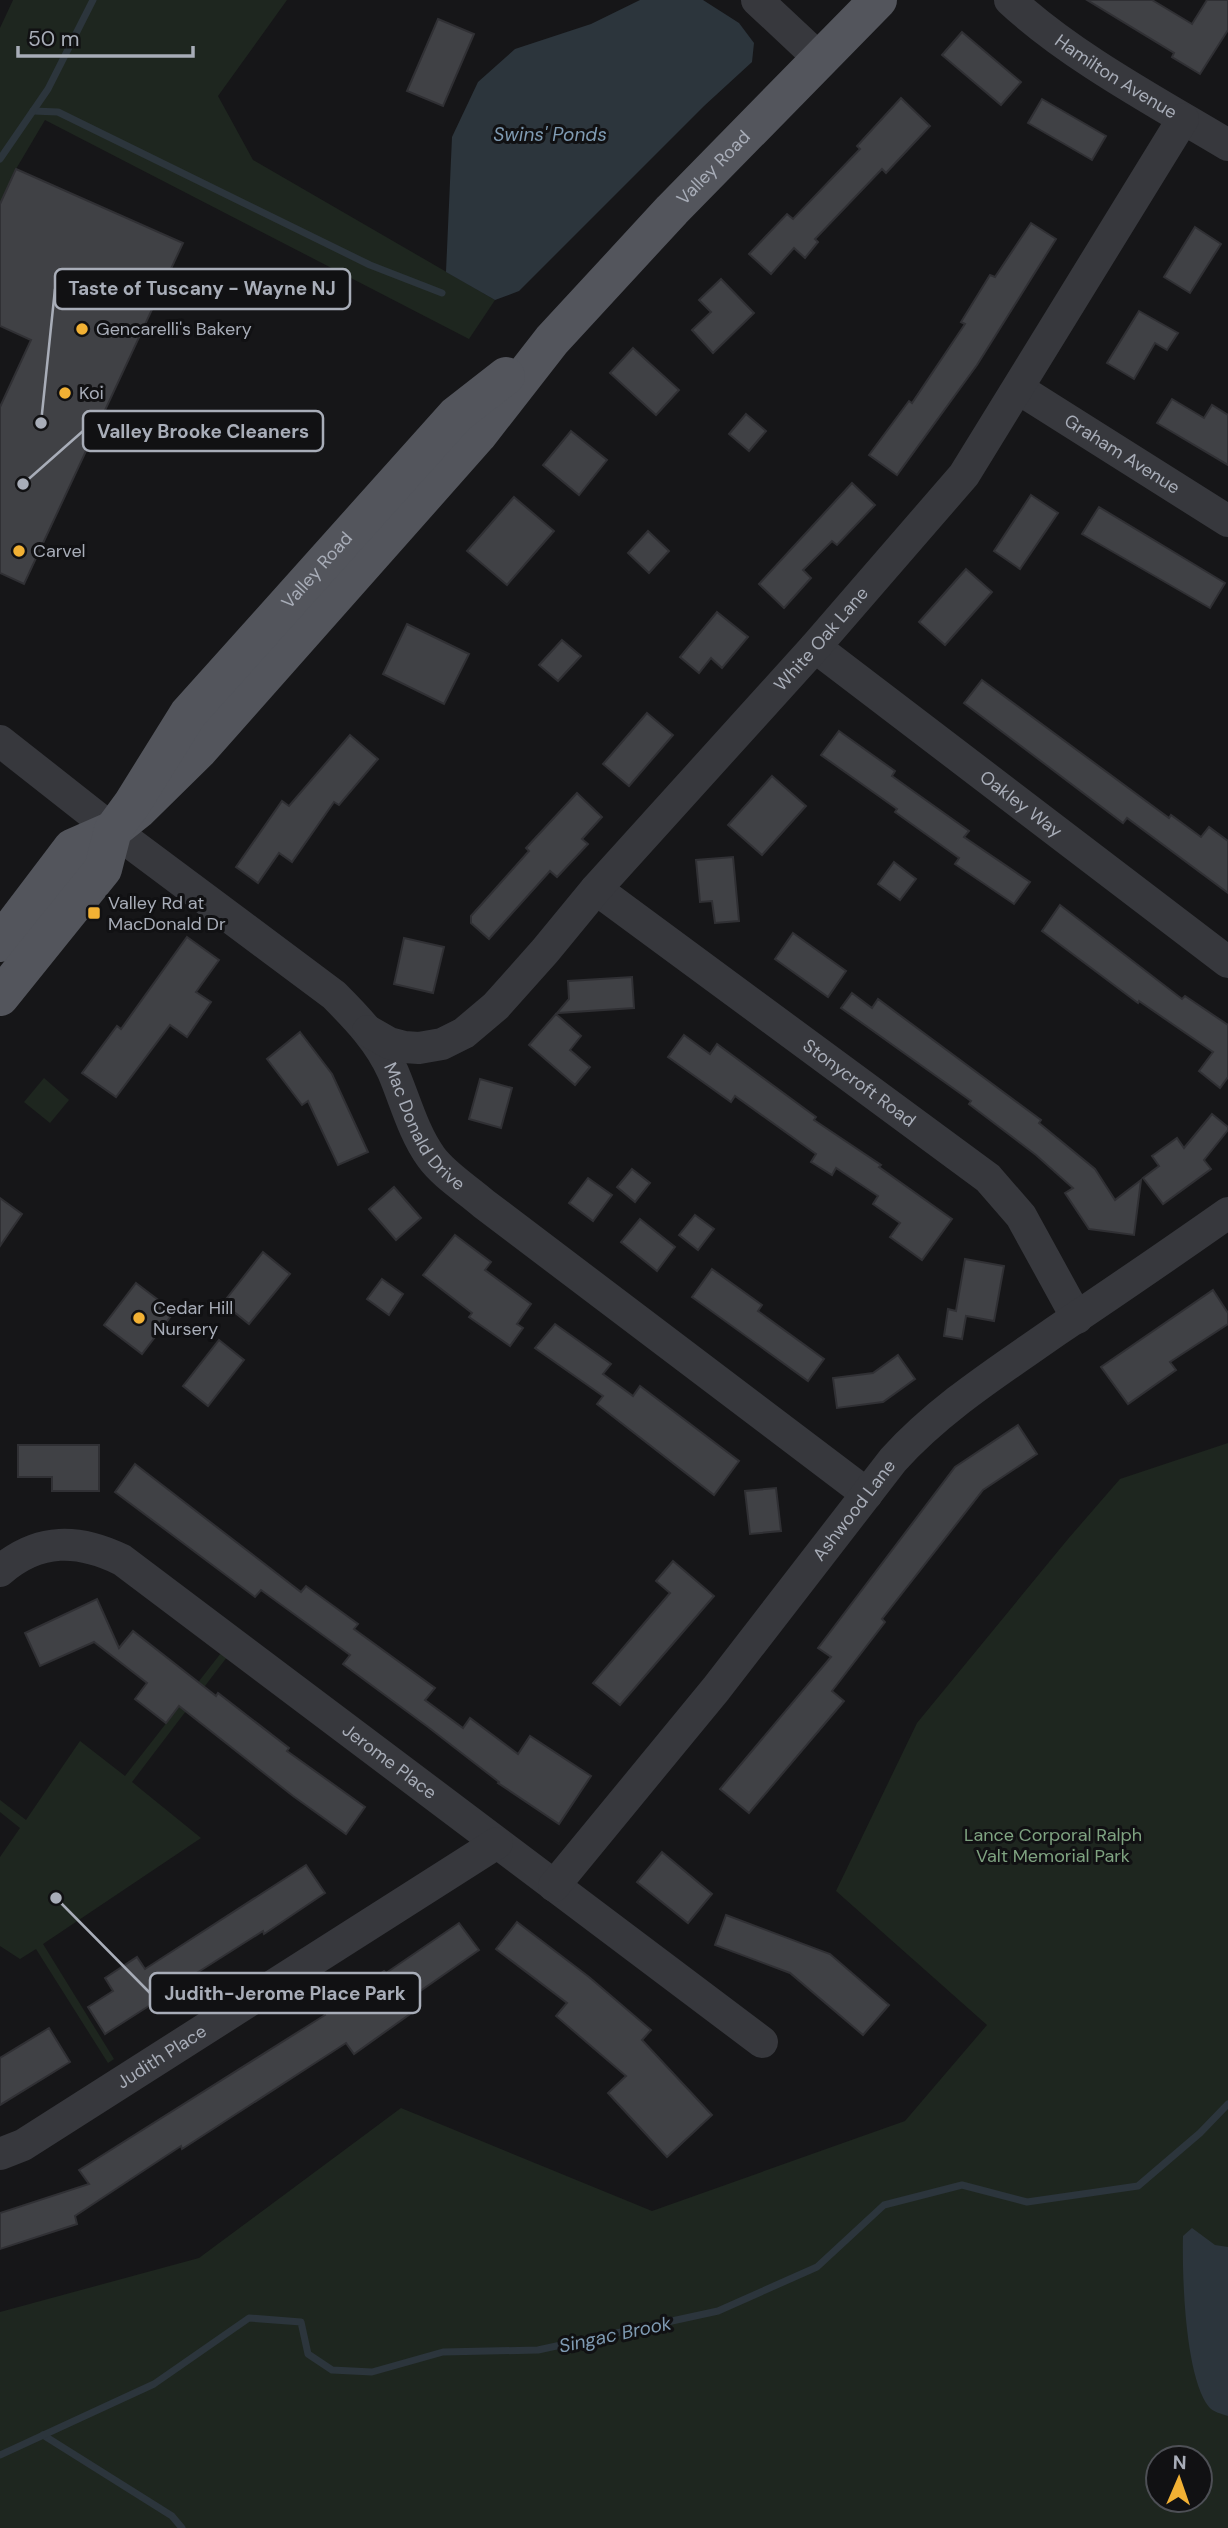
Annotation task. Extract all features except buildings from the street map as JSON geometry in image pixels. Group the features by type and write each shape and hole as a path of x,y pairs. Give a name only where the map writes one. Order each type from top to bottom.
{"main road":[{"name":"Valley Road","path":"0,943 72,848 113,830 138,810 199,750 478,435 552,340 671,210 878,0"},
{"path":"0,996 103,869 113,830"}],"street":[{"path":"757,0 820,59"},
{"name":"Hamilton Avenue","path":"1010,0 1060,40 1183,119 1227,142"},
{"name":"White Oak Lane","path":"368,1031 389,1043 419,1048 442,1044 464,1033 496,1006 596,889 815,647 964,475 1183,119"},
{"name":"Graham Avenue","path":"1019,388 1228,521"},
{"name":"Oakley Way","path":"815,647 1228,962"},
{"name":"Mac Donald Drive","path":"0,741 113,830 334,995 368,1031 393,1072 403,1100 431,1157 446,1171 484,1204 867,1494"},
{"name":"Stonycroft Road","path":"596,889 988,1178 1021,1216 1077,1318"},
{"name":"Ashwood Lane","path":"554,1886 716,1689 893,1460 936,1417 988,1378 1228,1213"},
{"name":"Jerome Place","path":"0,1571 31,1551 56,1545 74,1544 98,1549 122,1560 762,2042"},
{"name":"Judith Place","path":"0,2154 33,2138 498,1843"}],"green space":[{"path":"13,0 287,0 218,96 253,160 495,300 469,339 45,120 16,169 0,204 0,28"},
{"path":"44,1078 69,1100 50,1123 24,1102"},
{"name":"Lance Corporal Ralph Valt Memorial Park","path":"1228,1443 1228,2528 0,2528 0,2312 199,2258 401,2108 652,2211 905,2121 987,2025 836,1891 917,1723 1120,1479"},
{"path":"221,1653 227,1657 132,1782 201,1838 43,1944 114,2059 108,2063 36,1949 20,1959 0,1946 0,1857 20,1828 0,1812 0,1800 26,1820 80,1741 125,1776"}],"water":[{"name":"Swins' Ponds","path":"640,0 703,0 739,23 754,43 752,62 704,106 519,291 495,300 446,272 452,137 478,82 515,49 591,24"},
{"path":"1192,2228 1215,2245 1228,2247 1228,2416 1209,2407 1201,2393 1190,2350 1184,2300 1183,2236"}],"waterway":[{"path":"0,159 48,89 93,0"},
{"path":"33,111 58,112 370,265 442,293"},
{"name":"Singac Brook","path":"0,2455 154,2384 249,2318 301,2322 308,2354 332,2370 372,2372 443,2352 538,2350 718,2311 817,2267 884,2205 962,2185 1027,2202 1138,2186 1200,2133 1228,2104"},
{"path":"43,2435 172,2516 182,2528"}],"place":[{"name":"Gencarelli's Bakery","path":"82,329"},
{"name":"Koi","path":"65,393"},
{"name":"Taste of Tuscany - Wayne NJ","path":"41,423"},
{"name":"Valley Brooke Cleaners","path":"23,484"},
{"name":"Carvel","path":"19,551"},
{"name":"Valley Rd at MacDonald Dr","path":"94,913"},
{"name":"Cedar Hill Nursery","path":"139,1318"},
{"name":"Judith-Jerome Place Park","path":"56,1898"}]}
